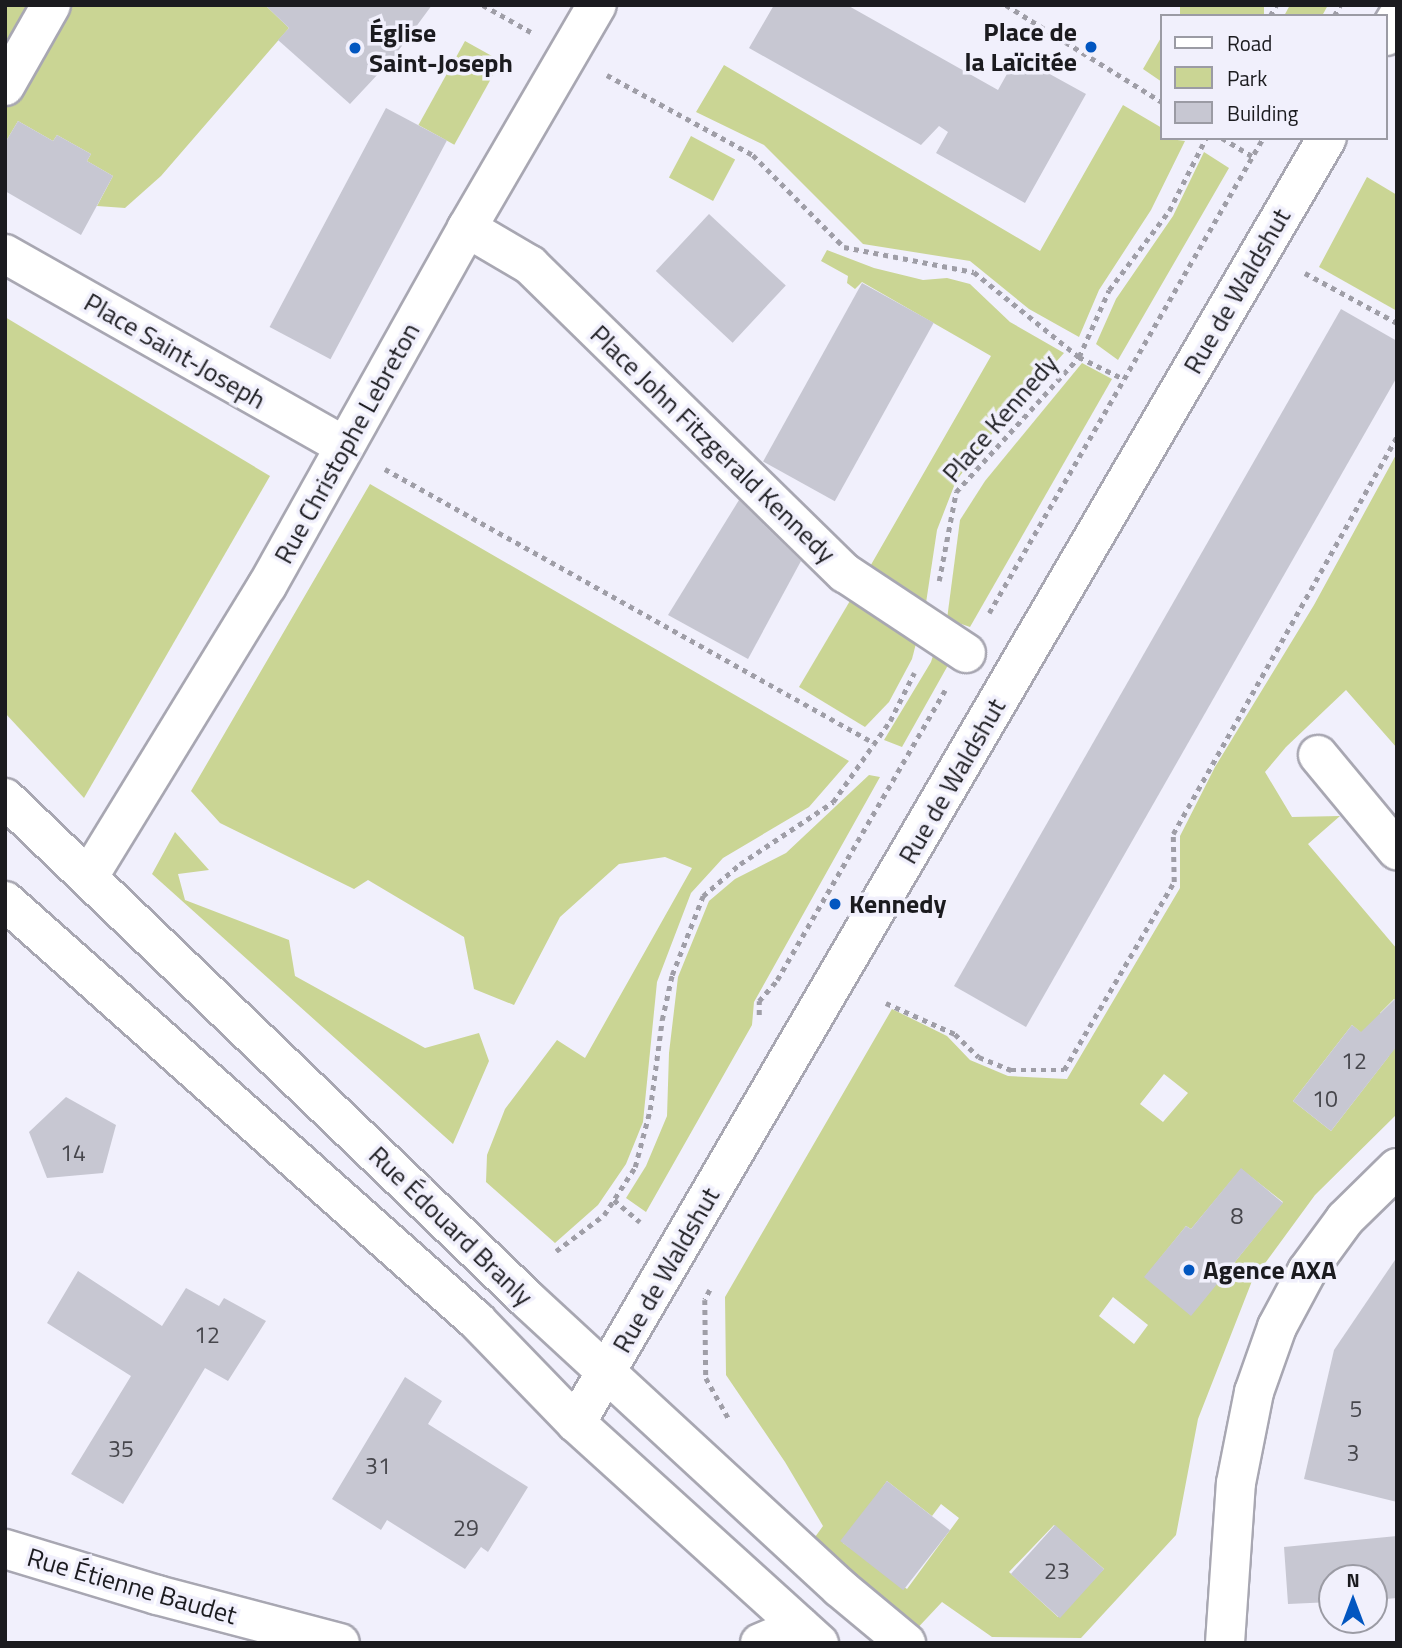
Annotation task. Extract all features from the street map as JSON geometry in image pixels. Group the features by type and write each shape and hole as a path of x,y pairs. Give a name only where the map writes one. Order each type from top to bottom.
{"street":[{"path":"5,86 51,5"},
{"name":"Rue Christophe Lebreton","path":"89,876 267,586 467,228 597,5"},
{"name":"Rue de Waldshut","path":"576,1423 1325,140"},
{"name":"Place John Fitzgerald Kennedy","path":"467,228 530,265 845,573 966,653"},
{"name":"Place Saint-Joseph","path":"5,254 345,446"},
{"path":"1318,755 1397,850"},
{"name":"Rue Édouard Branly","path":"5,798 529,1301 840,1588 906,1643"},
{"name":"Rue Édouard Branly","path":"5,901 477,1321 576,1423 810,1634"},
{"path":"1225,1643 1236,1483 1254,1392 1277,1327 1307,1271 1345,1219 1397,1168"},
{"name":"Rue Étienne Baudet","path":"5,1549 157,1595 340,1643"},
{"path":"760,1643 810,1634"}],"path":[{"path":"483,5 536,35"},
{"path":"1006,5 1160,101"},
{"path":"606,75 753,155 844,247 974,272 1079,357 1124,379"},
{"name":"Place Kennedy","path":"556,1251 604,1215 635,1167 650,1110 662,1020 672,975 703,896 740,864 832,802 890,722 926,650 956,492 1079,357 1109,290 1169,211 1205,140"},
{"path":"1225,140 1252,156"},
{"path":"777,980 1262,140"},
{"path":"1305,273 1397,323"},
{"path":"887,1003 955,1034 979,1057 1011,1070 1064,1070 1174,882 1173,834 1397,436"},
{"path":"345,446 874,743"},
{"path":"614,1200 650,1230"},
{"path":"716,1280 705,1300 706,1378 733,1426"}],"green space":[{"path":"5,5 40,5 5,65"},
{"path":"64,5 265,5 289,28 161,176 125,208 97,206 113,176 87,161 91,154 57,135 53,141 18,121 5,143 5,109"},
{"path":"1180,5 1264,5 1264,14 1180,14"},
{"path":"1290,5 1328,5 1323,14 1285,14"},
{"path":"1160,39 1160,81 1143,69"},
{"path":"465,41 501,61 454,145 418,125"},
{"path":"724,65 1040,251 1123,105 1160,127 1160,140 1185,141 1151,210 1099,290 1079,337 1029,309 970,261 863,244 764,145 696,112"},
{"path":"691,136 735,159 713,201 669,177"},
{"path":"1204,152 1229,168 1118,360 1096,344 1116,299 1173,216"},
{"path":"1367,177 1397,195 1397,311 1319,267"},
{"path":"827,250 874,268 923,280 947,278 970,284 1010,322 1064,353 994,431 956,481 937,530 926,603 868,570 991,356 862,282 855,289 847,283 848,276 821,261"},
{"path":"5,317 270,476 84,798 5,713"},
{"path":"1082,363 1112,379 970,627 947,619 960,520 985,481"},
{"path":"1397,453 1397,748 1346,690 1286,747 1265,772 1292,817 1340,816 1308,844 1397,949 1397,1001 1394,999 1380,1013 1397,1031 1397,1114 1315,1195 1252,1281 1198,1419 1176,1535 1081,1638 992,1637 942,1602 911,1635 810,1544 823,1526 785,1462 726,1375 725,1297 892,1009 947,1036 970,1060 1008,1076 1067,1079 1180,888 1180,836 1215,767 1314,605","holes":["1352,1025 1389,1056 1331,1131 1293,1101","1164,1074 1188,1093 1163,1122 1140,1104","1241,1169 1283,1202 1234,1263 1145,1277 1186,1226 1191,1229","1113,1297 1148,1325 1134,1344 1099,1316","887,1481 932,1516 941,1504 959,1518 907,1589 843,1543","1054,1525 1104,1569 1058,1617 1009,1572"]},
{"path":"370,484 849,761 809,807 723,858 691,893 657,982 643,1122 626,1164 598,1205 555,1243 486,1182 487,1155 505,1109 557,1040 585,1058 692,868 665,857 619,864 560,917 514,1005 474,989 464,937 368,880 354,889 220,823 191,791"},
{"path":"857,589 920,628 912,659 889,702 865,727 799,687"},
{"path":"938,640 956,651 902,747 884,740 931,662"},
{"path":"869,775 880,777 754,1002 752,1025 646,1212 626,1198 646,1166 667,1116 669,1053 678,977 709,901 735,879 786,853"},
{"path":"175,832 209,870 178,874 185,900 289,940 295,976 425,1048 479,1033 489,1061 453,1144 152,874"}],"building":[{"name":"Église Saint-Joseph","path":"265,5 432,5 393,58 350,104 278,40 289,28"},
{"path":"774,5 847,5 998,90 1017,56 1086,94 1025,203 936,153 948,132 939,126 921,145 749,48"},
{"path":"386,108 447,140 330,359 270,327"},
{"path":"18,121 53,141 57,135 91,154 87,161 113,176 81,235 5,191 5,143"},
{"path":"709,214 786,286 733,343 656,271"},
{"path":"862,283 934,323 835,501 763,461"},
{"path":"1341,309 1397,341 1397,377 1026,1027 954,986"},
{"path":"739,500 801,561 748,659 668,615"},
{"path":"1397,997 1397,1046 1331,1131 1293,1101 1352,1025 1361,1032"},
{"path":"66,1097 116,1125 103,1173 47,1178 29,1132"},
{"path":"1241,1168 1283,1203 1191,1316 1144,1277 1186,1226 1191,1229"},
{"path":"1397,1257 1397,1502 1304,1479 1334,1350"},
{"path":"78,1271 162,1326 186,1288 219,1306 224,1298 266,1321 228,1381 205,1368 123,1504 71,1474 131,1376 47,1323"},
{"path":"405,1377 442,1401 428,1424 528,1487 488,1552 481,1547 465,1569 387,1520 381,1530 332,1499"},
{"path":"887,1481 950,1530 903,1590 840,1541"},
{"path":"1055,1525 1104,1569 1060,1618 1011,1574"},
{"path":"1397,1536 1397,1598 1388,1599 1388,1564 1318,1564 1318,1603 1288,1604 1284,1547"}],"place":[{"name":"Place de la Laïcitée","path":"1091,47"},
{"name":"Église Saint-Joseph","path":"355,48"},
{"name":"Kennedy","path":"835,904"},
{"name":"Agence AXA","path":"1189,1270"}]}
